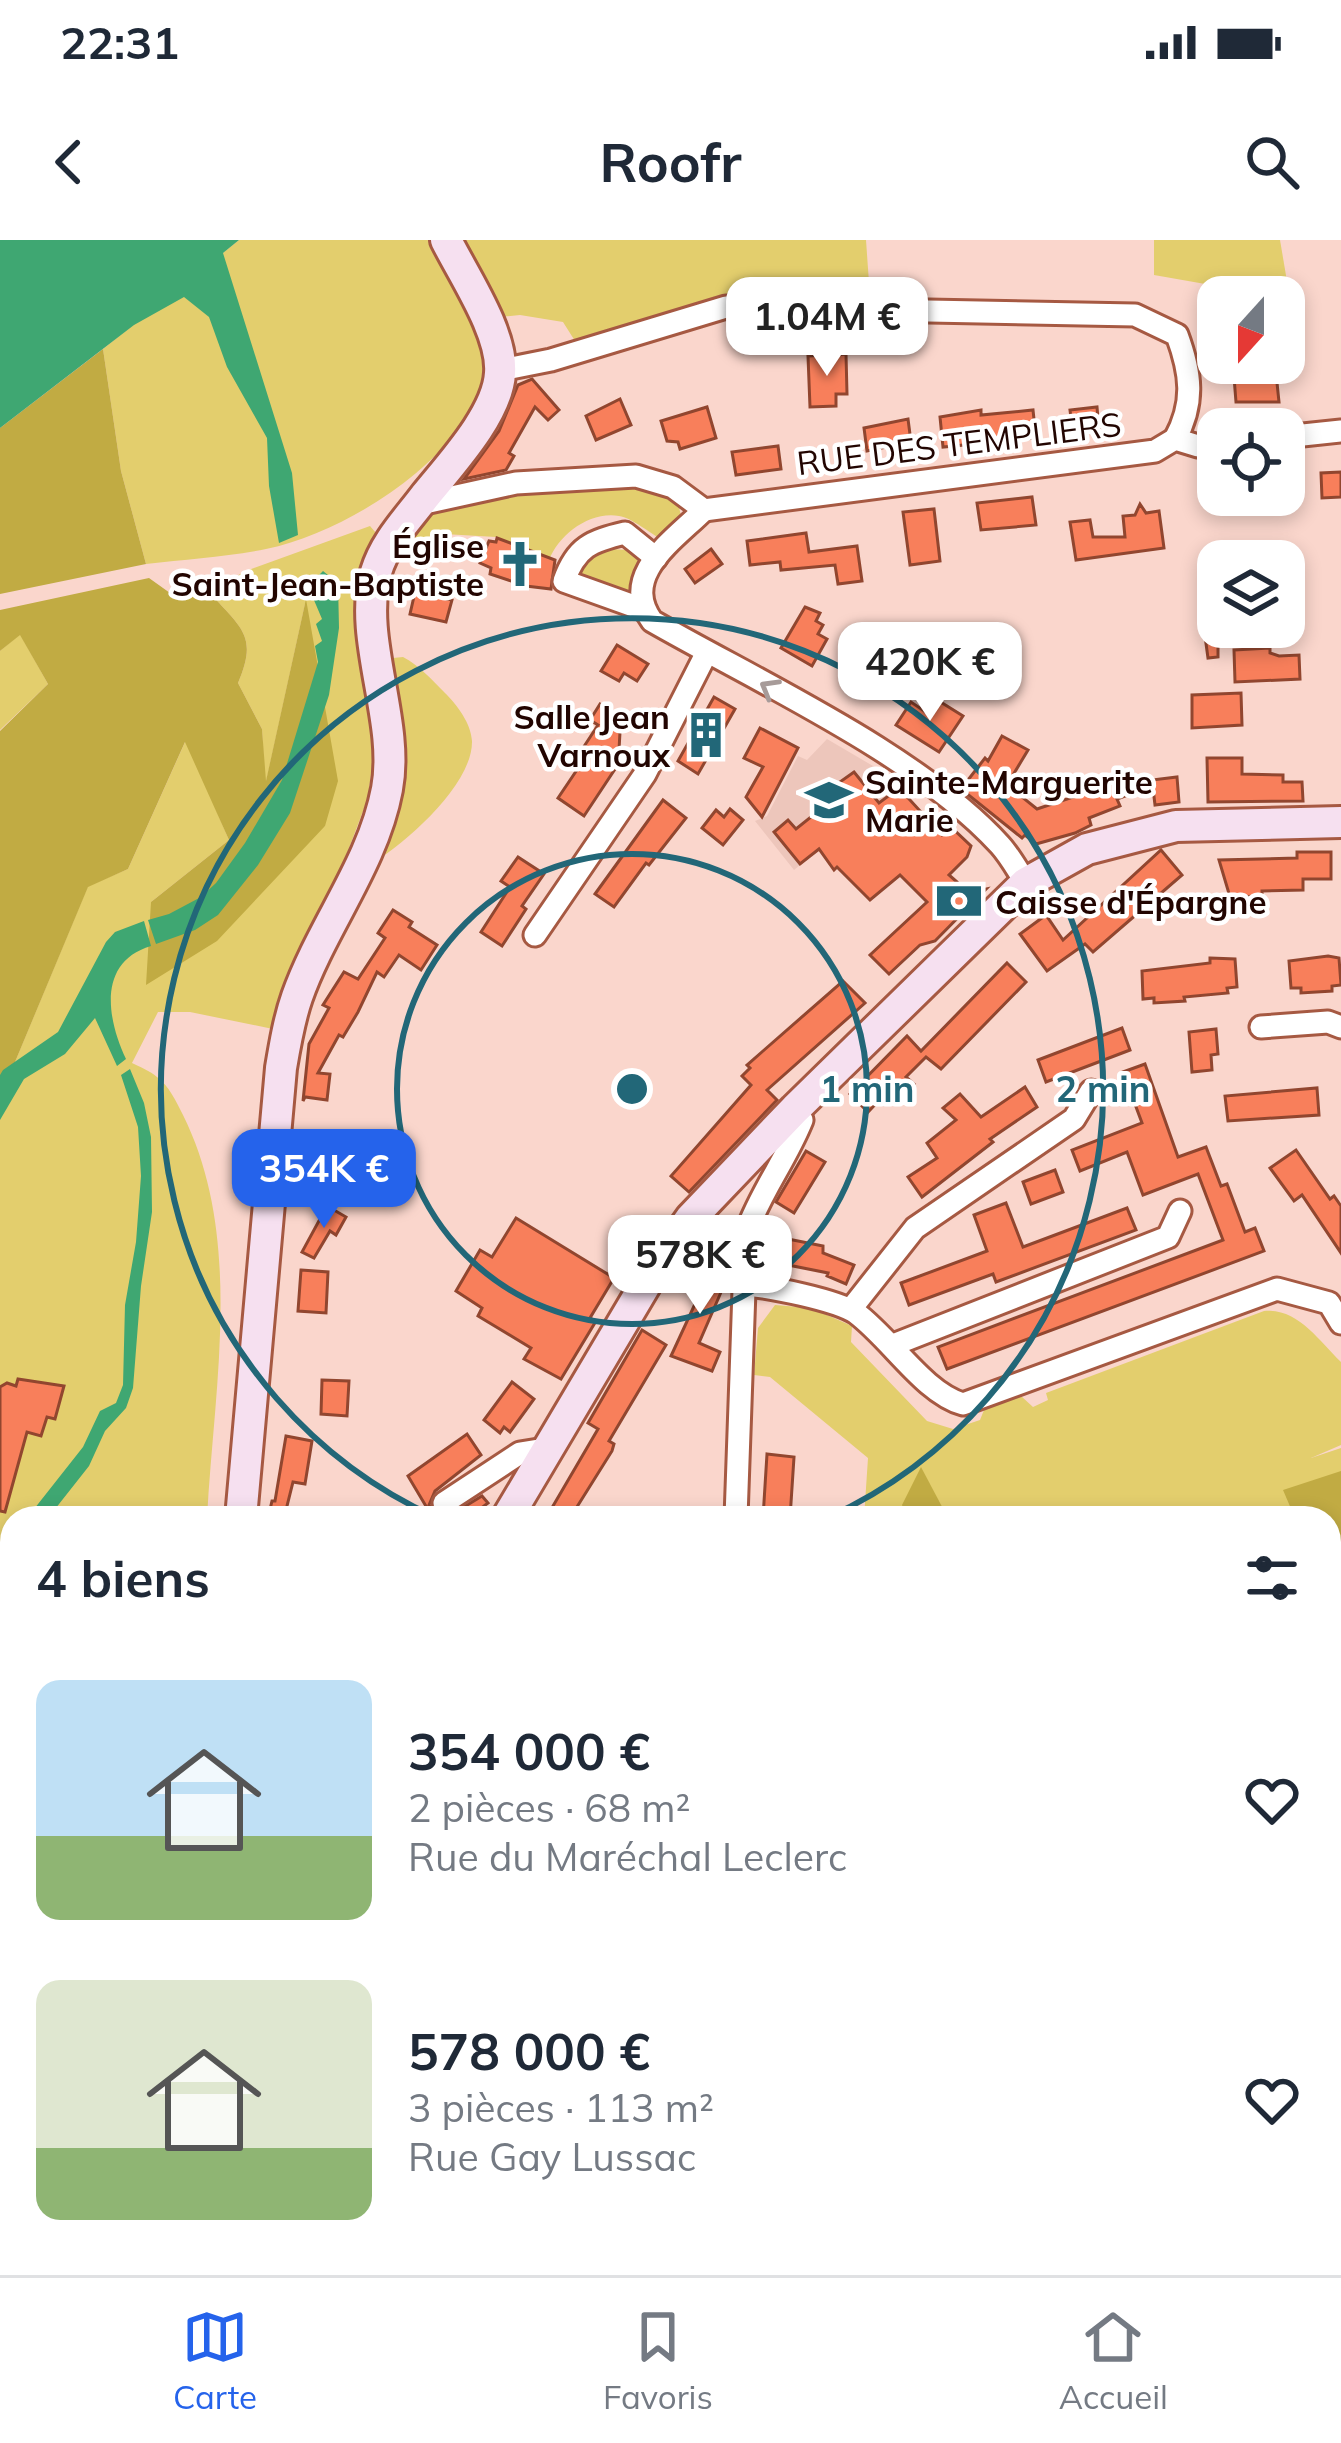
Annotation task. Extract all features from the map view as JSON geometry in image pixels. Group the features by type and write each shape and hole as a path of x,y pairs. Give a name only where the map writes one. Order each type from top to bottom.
{"main road":[{"path":"242,1506 288,1027 298,993 378,822 388,785 389,749 373,607 375,574 389,541 492,402 501,370 497,345 481,307 446,240"},
{"path":"515,1506 654,1270 691,1218 1026,883 1087,849 1175,826 1341,822"}],"street":[{"path":"501,370 551,360 726,307 1135,315 1177,334 1189,367 1190,404 1175,440"},
{"path":"1305,435 1341,431"},
{"name":"RUE DES TEMPLIERS","path":"704,510 1155,451 1175,440 1197,446"},
{"path":"419,504 516,483 636,476 673,488 704,510 645,569 639,589 652,621 879,750 935,789 1001,846 1026,883"},
{"path":"645,610 564,581 572,558 589,541 625,533 656,559"},
{"path":"535,935 645,774 707,652"},
{"path":"1261,1027 1328,1022 1341,1027"},
{"path":"851,1310 915,1228 1074,1119 1091,1091"},
{"path":"737,1506 746,1233 757,1203 789,1154 802,1120 795,1109"},
{"path":"893,1345 1168,1237 1180,1211"},
{"path":"746,1285 851,1310 893,1345 944,1399 963,1404 1277,1289 1337,1311"},
{"path":"444,1503 520,1453 551,1448"}],"shaded area":[{"path":"0,240 239,240 223,253 292,473 298,535 279,543 267,438 227,367 209,317 184,297 134,325 0,428"},
{"path":"239,240 428,240 475,322 487,358 487,382 473,411 420,470 346,520 266,549 146,564 121,471 103,349"},
{"path":"455,240 866,240 870,297 715,297 575,341 563,322 500,317"},
{"path":"1154,240 1280,240 1286,276 1197,276 1197,283 1154,275"},
{"path":"103,349 121,471 146,564 0,594 0,428"},
{"path":"629,481 677,498 681,516 662,540 630,520 608,515 576,527 549,560 538,556 538,551 520,549 514,543 512,547 496,537 444,534 404,540 424,517 494,495"},
{"path":"370,526 376,533 363,570 361,624 373,758 368,798 343,864 296,960 273,1029 190,1012 158,1012 132,1063 157,1077 175,1099 202,1162 213,1211 220,1313 208,1506 0,1506 0,1098 88,886 128,869 186,740 229,840 151,902 325,826 305,604 265,787 262,729 238,683 247,654 244,634 211,594 243,572"},
{"path":"593,548 628,550 639,557 630,594 576,576"},
{"path":"323,571 338,583 339,628 329,695 290,813 258,865 218,915 195,930 156,944 148,920 201,897 216,883 282,780 318,662 315,646 322,641 316,624 322,619 308,586"},
{"path":"149,578 177,598 211,594 244,634 247,654 238,683 262,729 266,781 306,599 338,781 325,826 217,941 146,985 151,902 229,840 185,742 128,869 88,887 0,1098 0,731 48,684 20,635 0,651 0,610"},
{"path":"20,634 48,684 0,730 0,651"},
{"path":"403,657 450,698 463,715 472,741 469,758 449,795 399,844 368,866 388,666 393,658"},
{"name":"Sainte-Marguerite Marie","path":"827,739 902,783 794,870 755,821 767,816 798,756 807,760"},
{"path":"144,921 151,946 122,965 111,994 114,1027 126,1059 117,1066 95,1018 65,1054 24,1079 0,1120 3,1070 58,1032 106,942 115,932"},
{"path":"130,1069 151,1137 152,1212 133,1388 126,1408 105,1431 89,1466 57,1506 36,1506 83,1447 100,1411 116,1403 123,1385 125,1305 141,1176 138,1127 121,1075"},
{"path":"775,1305 811,1308 852,1326 851,1342 927,1421 953,1429 980,1420 986,1405 1021,1396 1033,1407 1048,1400 1046,1393 1264,1311 1276,1311 1297,1320 1341,1362 1341,1445 1311,1458 1341,1448 1341,1506 865,1506 868,1458 770,1377 754,1375 758,1328"},
{"path":"921,1467 942,1506 902,1505"},
{"path":"1341,1471 1341,1506 1290,1506 1283,1490"}],"building":[{"path":"846,354 847,394 836,394 836,406 810,407 808,356"},
{"path":"532,379 559,410 548,420 535,407 509,453 514,456 506,470 464,479 499,431 518,385"},
{"path":"1235,384 1277,384 1279,402 1236,402"},
{"path":"620,399 631,425 596,440 586,416"},
{"path":"707,407 716,438 680,449 678,442 667,441 661,421"},
{"path":"1097,407 1099,430 1073,433 1070,410"},
{"path":"981,410 981,415 1033,410 1036,438 943,447 940,417"},
{"path":"908,419 911,442 867,451 864,428"},
{"path":"778,446 781,469 736,475 732,452"},
{"path":"1341,472 1341,497 1322,498 1321,473"},
{"path":"1032,497 1036,525 981,530 977,503"},
{"path":"1140,504 1146,513 1159,511 1164,548 1076,560 1070,522 1090,520 1093,537 1125,537 1123,516 1135,515"},
{"path":"934,509 940,561 910,565 903,512"},
{"path":"806,533 809,552 857,546 862,581 838,584 835,565 781,570 780,562 750,565 747,541"},
{"name":"Église Saint-Jean-Baptiste","path":"497,538 555,560 551,589 490,574 491,568 480,563 489,541"},
{"path":"711,549 722,564 695,583 685,569"},
{"path":"415,592 452,600 446,622 410,614"},
{"path":"805,607 820,613 816,621 823,625 818,634 827,639 812,666 781,648"},
{"path":"617,645 648,664 637,681 624,673 619,681 601,671"},
{"path":"1207,648 1218,648 1218,657 1208,658"},
{"path":"1270,648 1270,653 1279,656 1299,655 1300,679 1235,682 1234,650"},
{"path":"1241,693 1242,725 1192,728 1192,695"},
{"name":"Salle Jean Varnoux","path":"714,697 735,709 698,774 678,761"},
{"path":"939,701 963,716 939,752 896,725 911,702 930,715"},
{"path":"600,704 616,714 609,725 620,732 619,750 625,754 584,816 558,798 587,755 581,751 598,725 590,720"},
{"path":"760,728 798,748 762,817 746,797 763,767 744,758"},
{"path":"1002,736 1028,750 1007,785 1037,809 1085,793 1083,787 1110,777 1112,782 1127,777 1133,793 1117,799 1120,806 1089,818 1091,825 1075,833 1036,844 1025,835 1022,838 961,789 985,758 988,761"},
{"path":"1207,758 1242,758 1242,774 1283,775 1283,782 1302,782 1303,801 1208,802"},
{"path":"854,772 879,803 899,788 942,835 951,827 971,846 949,875 957,882 951,897 986,889 935,941 920,945 889,974 870,955 927,902 900,875 870,900 837,867 834,870 819,849 800,864 774,832 788,820 796,829 836,797 830,789"},
{"path":"1177,777 1179,802 1155,805 1152,780"},
{"path":"663,800 686,818 614,907 595,894"},
{"path":"730,809 743,820 723,845 702,828 716,810 724,817"},
{"path":"1161,850 1182,875 1093,952 1085,944 1047,971 1020,934 1046,915 1063,940"},
{"path":"1297,852 1331,852 1331,879 1303,879 1303,890 1230,897 1219,860 1297,858"},
{"path":"518,857 544,874 502,946 481,932 510,887 501,881"},
{"path":"393,910 437,945 421,970 399,955 384,977 377,972 358,1012 318,1073 330,1074 327,1100 305,1097 303,1101 309,1044 329,1008 323,1005 344,972 358,979 385,938 378,933"},
{"path":"1210,958 1235,959 1237,987 1227,988 1228,993 1184,997 1185,1001 1143,999 1142,971 1210,963"},
{"path":"1339,958 1341,985 1332,986 1332,991 1301,993 1301,988 1291,988 1289,961"},
{"path":"1007,963 1026,982 941,1069 926,1057 906,1077 914,1084 896,1103 886,1093 868,1112 850,1094 907,1036 921,1051"},
{"path":"843,981 865,1003 767,1090 777,1100 689,1192 671,1176 751,1085 742,1076 750,1068 747,1065"},
{"path":"1122,1028 1130,1050 1046,1082 1038,1060"},
{"path":"1216,1029 1218,1054 1211,1055 1212,1070 1192,1072 1189,1032"},
{"path":"1145,1064 1178,1157 1206,1147 1221,1186 1227,1184 1245,1232 1255,1228 1264,1251 947,1369 938,1347 1223,1240 1198,1174 1143,1195 1127,1152 1080,1171 1072,1150 1142,1123 1123,1072"},
{"path":"1025,1087 1037,1107 990,1139 993,1142 922,1197 908,1177 937,1158 927,1143 956,1120 943,1108 960,1094 981,1117"},
{"path":"1317,1088 1319,1115 1228,1121 1225,1096"},
{"path":"1296,1150 1330,1199 1334,1196 1341,1206 1341,1253 1302,1195 1294,1201 1270,1168"},
{"path":"806,1151 825,1162 794,1213 776,1202"},
{"path":"1055,1170 1063,1192 1031,1204 1023,1182"},
{"path":"1006,1203 1023,1247 1127,1208 1136,1230 996,1282 993,1274 909,1305 901,1283 987,1251 974,1215"},
{"path":"327,1206 346,1217 336,1235 330,1231 314,1258 302,1252"},
{"path":"516,1218 614,1278 590,1318 596,1321 561,1379 524,1359 531,1348 478,1316 482,1308 456,1291 480,1250 492,1257"},
{"path":"783,1238 823,1246 823,1253 854,1265 846,1284 828,1273 778,1263"},
{"path":"689,1254 722,1268 716,1280 725,1283 699,1343 720,1352 712,1371 671,1356 707,1278 681,1265"},
{"path":"301,1270 328,1272 326,1313 298,1311"},
{"path":"642,1330 666,1345 609,1441 614,1444 612,1451 578,1506 553,1506 598,1429 588,1423"},
{"path":"18,1379 64,1386 55,1419 47,1417 41,1436 27,1432 7,1506 0,1506 0,1387 16,1386"},
{"path":"322,1380 349,1381 347,1416 321,1414"},
{"path":"512,1382 534,1399 510,1432 504,1427 500,1433 484,1420"},
{"path":"467,1434 481,1455 435,1491 429,1505 408,1476"},
{"path":"286,1436 312,1441 305,1484 293,1482 287,1506 271,1506"},
{"path":"767,1454 794,1457 791,1506 764,1506"},
{"path":"482,1496 488,1503 484,1506 466,1506"}],"place":[{"name":"Église Saint-Jean-Baptiste","path":"520,564"},
{"name":"Salle Jean Varnoux","path":"706,735"},
{"name":"Sainte-Marguerite Marie","path":"829,800"},
{"name":"Caisse d'Épargne","path":"959,901"}]}
